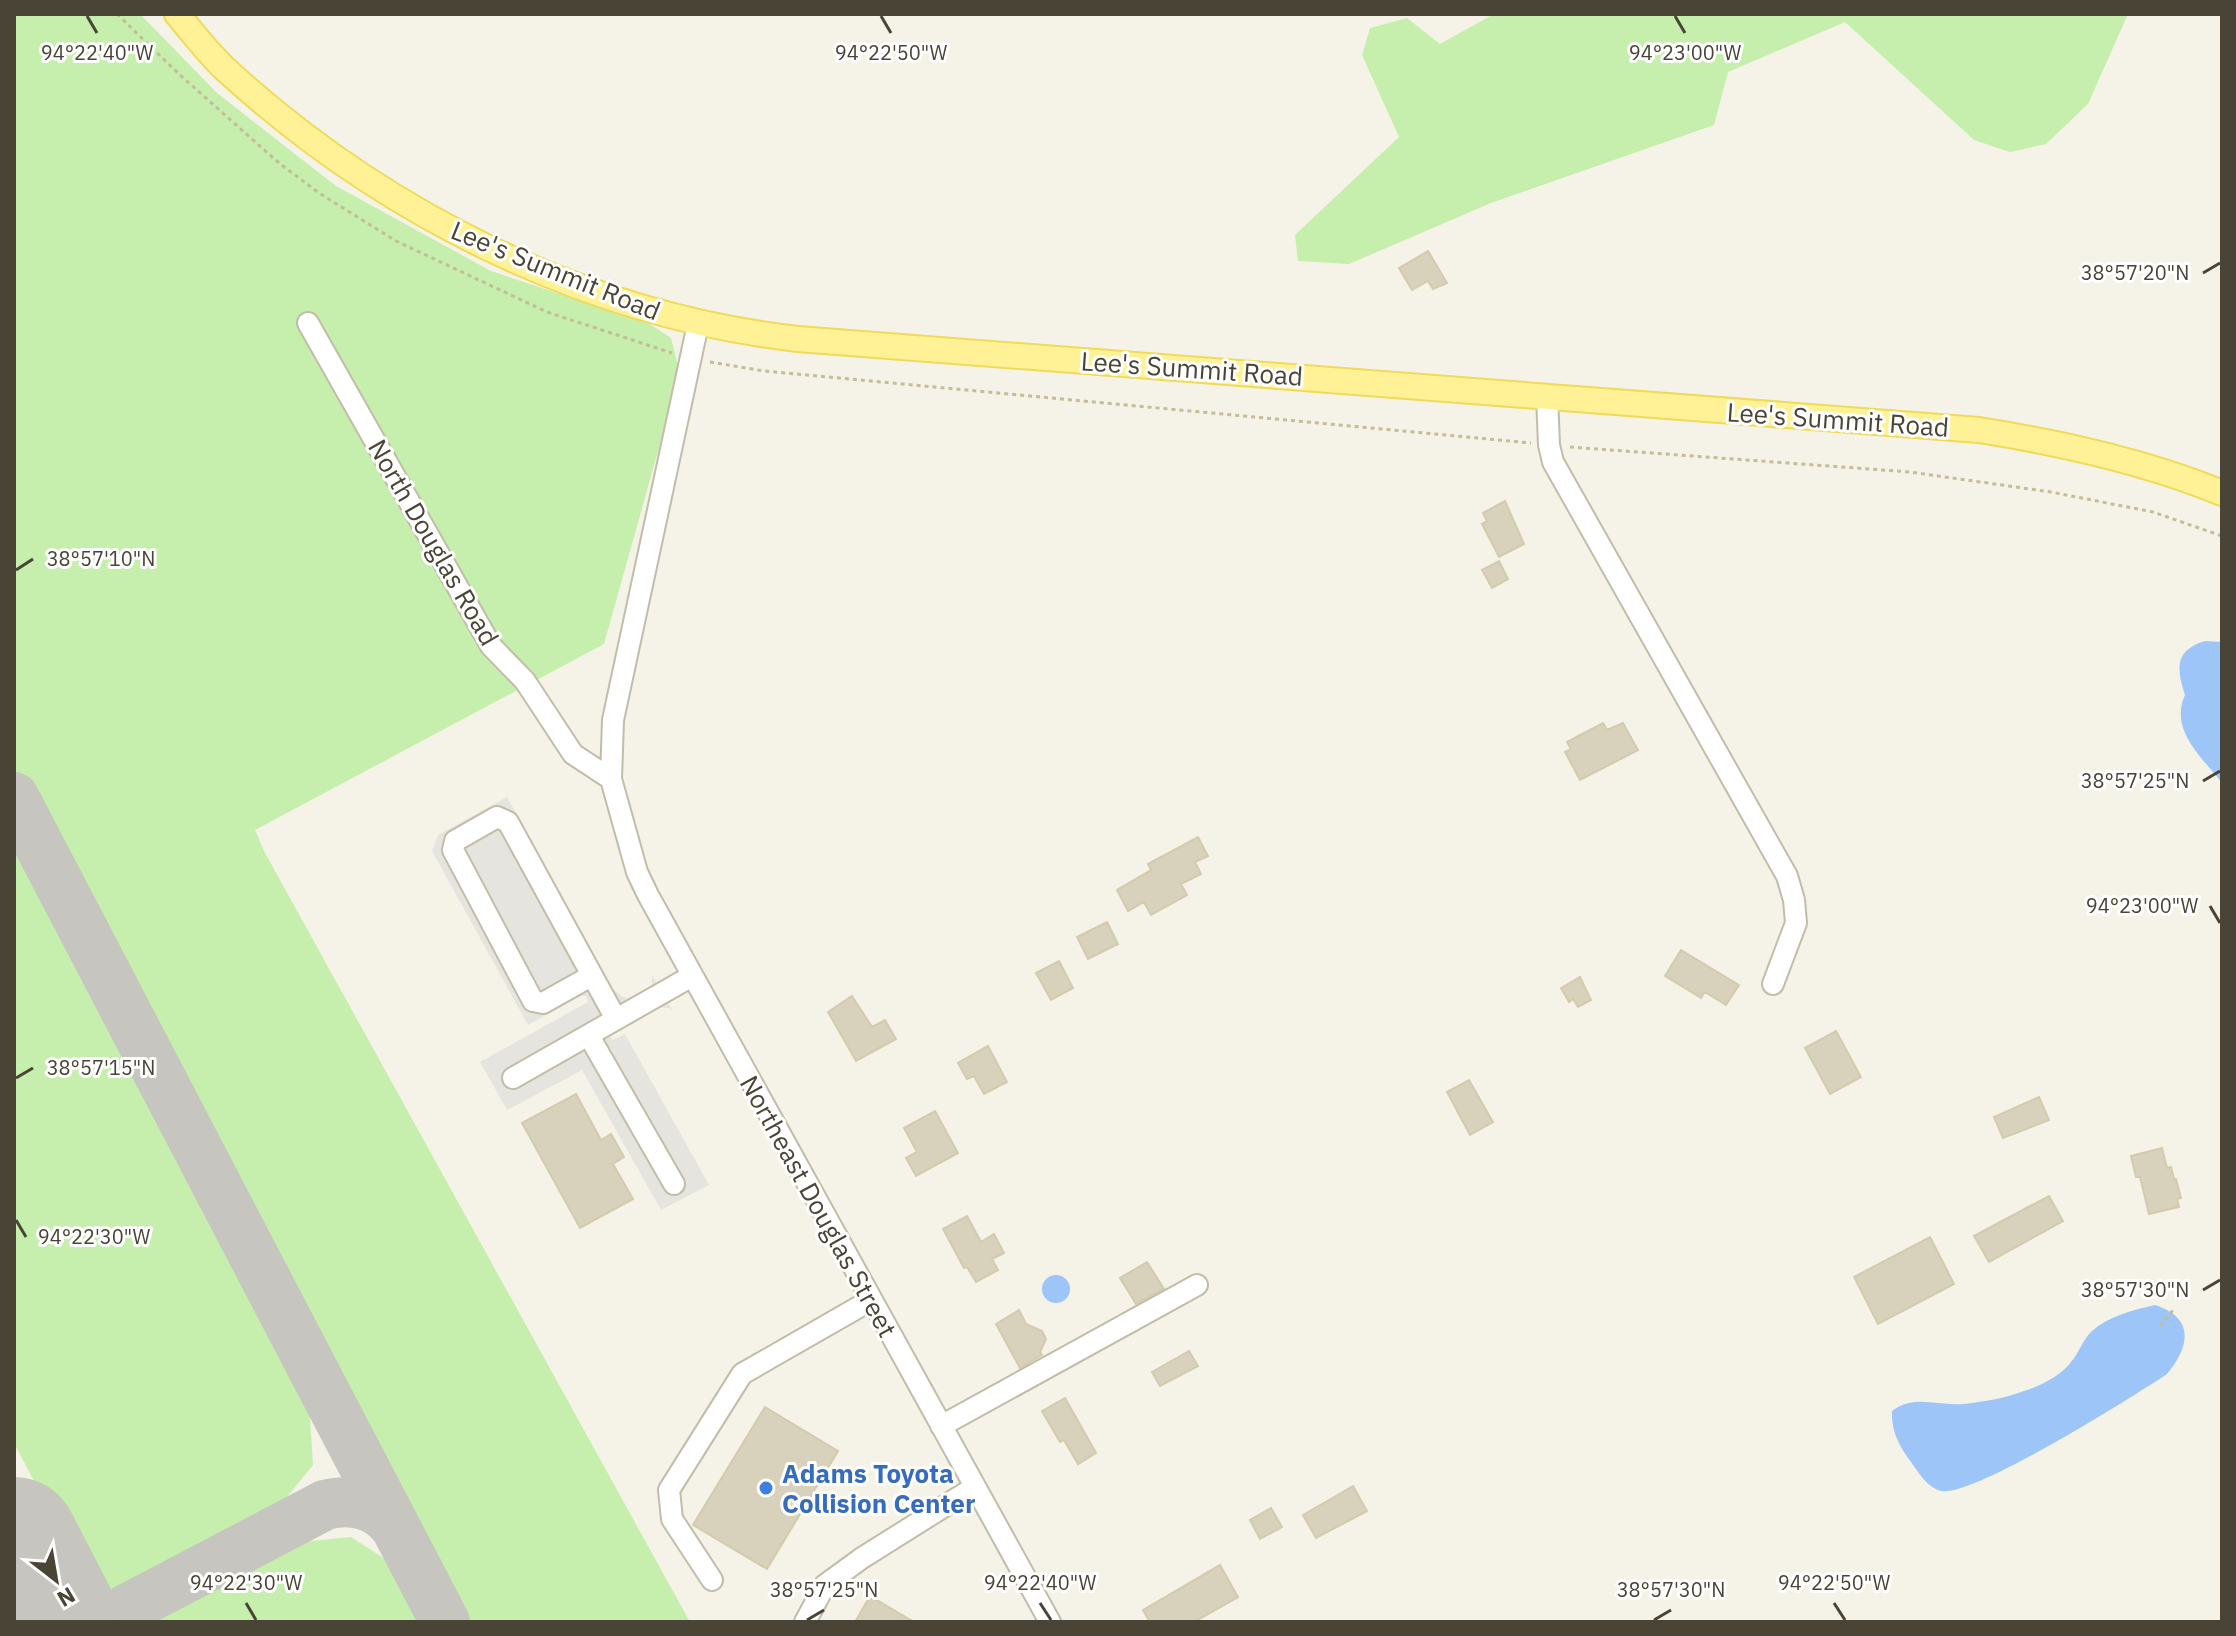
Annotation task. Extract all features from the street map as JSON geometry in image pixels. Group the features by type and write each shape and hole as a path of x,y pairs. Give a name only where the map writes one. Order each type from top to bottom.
{"main road":[{"name":"Lee's Summit Road","path":"177,14 224,67 308,136 389,194 450,230 611,298 698,324 798,339 1979,430 2042,440 2105,455 2222,493"}],"street":[{"name":"North Douglas Road","path":"308,323 491,646 525,681 573,754 611,779"},
{"name":"Northeast Douglas Street","path":"698,324 613,720 611,779 637,872 1050,1622"},
{"path":"1547,396 1549,445 1553,462 1787,876 1796,923 1773,984"},
{"path":"591,976 543,1003 533,1001 453,850 455,841 497,817 508,822 616,1019"},
{"path":"513,1078 692,976"},
{"path":"589,1036 674,1184"},
{"path":"941,1426 1197,1285"},
{"path":"712,1580 672,1519 669,1490 742,1374 871,1300"},
{"path":"805,1622 825,1585 975,1487"}],"path":[{"path":"2160,1326 2174,1309"}],"green space":[{"path":"14,14 140,14 217,93 336,186 491,271 650,324 671,338 678,366 676,387 604,644 255,830 690,1622 462,1622 14,770"},
{"path":"1494,14 2128,14 2088,104 2046,144 2010,152 1974,140 1845,22 1728,72 1714,125 1491,203 1349,264 1298,261 1295,235 1399,137 1362,55 1370,28 1407,18 1440,44"},
{"path":"14,833 275,1335 310,1417 313,1465 286,1498 213,1545 124,1588 91,1589 14,1443"},
{"path":"351,1537 382,1557 397,1573 428,1622 146,1622 215,1579 301,1542"}],"shaded area":[{"path":"507,797 612,988 623,997 633,999 652,987 652,975 673,1012 660,1007 609,1036 613,1040 625,1034 709,1185 661,1210 582,1070 507,1110 480,1062 588,1002 586,996 581,996 528,1025 432,851 438,835"}],"water":[{"path":"2205,641 2222,642 2222,783 2197,753 2181,720 2185,695 2180,661 2188,649"},
{"path":"1056,1275 1066,1279 1070,1289 1066,1299 1056,1303 1046,1299 1042,1289 1046,1279"},
{"path":"2155,1305 2177,1317 2185,1334 2180,1353 2167,1374 2017,1463 1958,1489 1941,1491 1924,1479 1899,1444 1894,1432 1892,1411 1900,1406 1917,1402 1979,1402 2037,1386 2067,1367 2089,1334 2106,1321"}],"building":[{"path":"1428,251 1447,283 1433,289 1428,281 1412,290 1399,268"},
{"path":"1505,501 1524,544 1499,557 1482,524 1487,521 1483,513"},
{"path":"1499,561 1508,579 1492,588 1482,570"},
{"path":"1603,723 1607,730 1623,723 1638,750 1580,780 1565,752 1571,749 1567,742"},
{"path":"1198,837 1208,856 1195,862 1201,874 1181,884 1187,895 1151,915 1144,902 1128,911 1117,890 1151,870 1148,864"},
{"path":"1107,922 1118,944 1088,959 1077,937"},
{"path":"1681,950 1739,985 1726,1005 1705,992 1701,998 1665,976"},
{"path":"1059,961 1073,988 1051,1000 1036,973"},
{"path":"1580,977 1591,1000 1578,1007 1573,999 1569,1002 1561,988"},
{"path":"852,996 872,1027 885,1020 896,1039 856,1061 828,1012"},
{"path":"1836,1031 1861,1077 1830,1094 1805,1048"},
{"path":"988,1046 1007,1082 984,1094 974,1076 967,1079 958,1063"},
{"path":"1469,1080 1493,1122 1470,1135 1447,1092"},
{"path":"576,1094 601,1140 611,1134 624,1157 613,1164 633,1199 580,1228 522,1123"},
{"path":"2039,1097 2049,1120 2003,1138 1994,1117"},
{"path":"935,1111 958,1153 916,1176 906,1158 917,1152 904,1128"},
{"path":"2162,1148 2167,1168 2171,1167 2181,1198 2177,1199 2179,1207 2149,1214 2131,1156"},
{"path":"2049,1196 2063,1221 1989,1262 1974,1236"},
{"path":"967,1216 981,1242 994,1234 1004,1253 992,1259 998,1270 976,1282 967,1267 964,1268 943,1229"},
{"path":"1930,1237 1954,1284 1878,1324 1854,1277"},
{"path":"1147,1262 1164,1289 1136,1304 1120,1278"},
{"path":"1019,1310 1026,1324 1042,1331 1046,1339 1040,1352 1042,1355 1020,1368 996,1324"},
{"path":"1189,1351 1198,1366 1160,1386 1152,1372"},
{"path":"1065,1398 1096,1453 1078,1464 1064,1440 1060,1442 1042,1411"},
{"name":"Adams Toyota Collision Center","path":"765,1407 838,1451 767,1569 693,1525"},
{"path":"1353,1486 1367,1511 1316,1538 1303,1515"},
{"path":"1271,1508 1282,1527 1260,1539 1250,1520"},
{"path":"1220,1565 1238,1597 1194,1622 1150,1622 1143,1610"},
{"path":"870,1596 914,1622 855,1622"}],"taxiway":[{"path":"14,797 445,1622"},
{"path":"102,1622 325,1505 345,1502 363,1505 381,1513 395,1527"},
{"path":"36,1583 51,1601 68,1614 88,1619 111,1615"}],"runway":[{"path":"14,1541 56,1622"}],"place":[{"name":"Adams Toyota Collision Center","path":"766,1488"}]}
